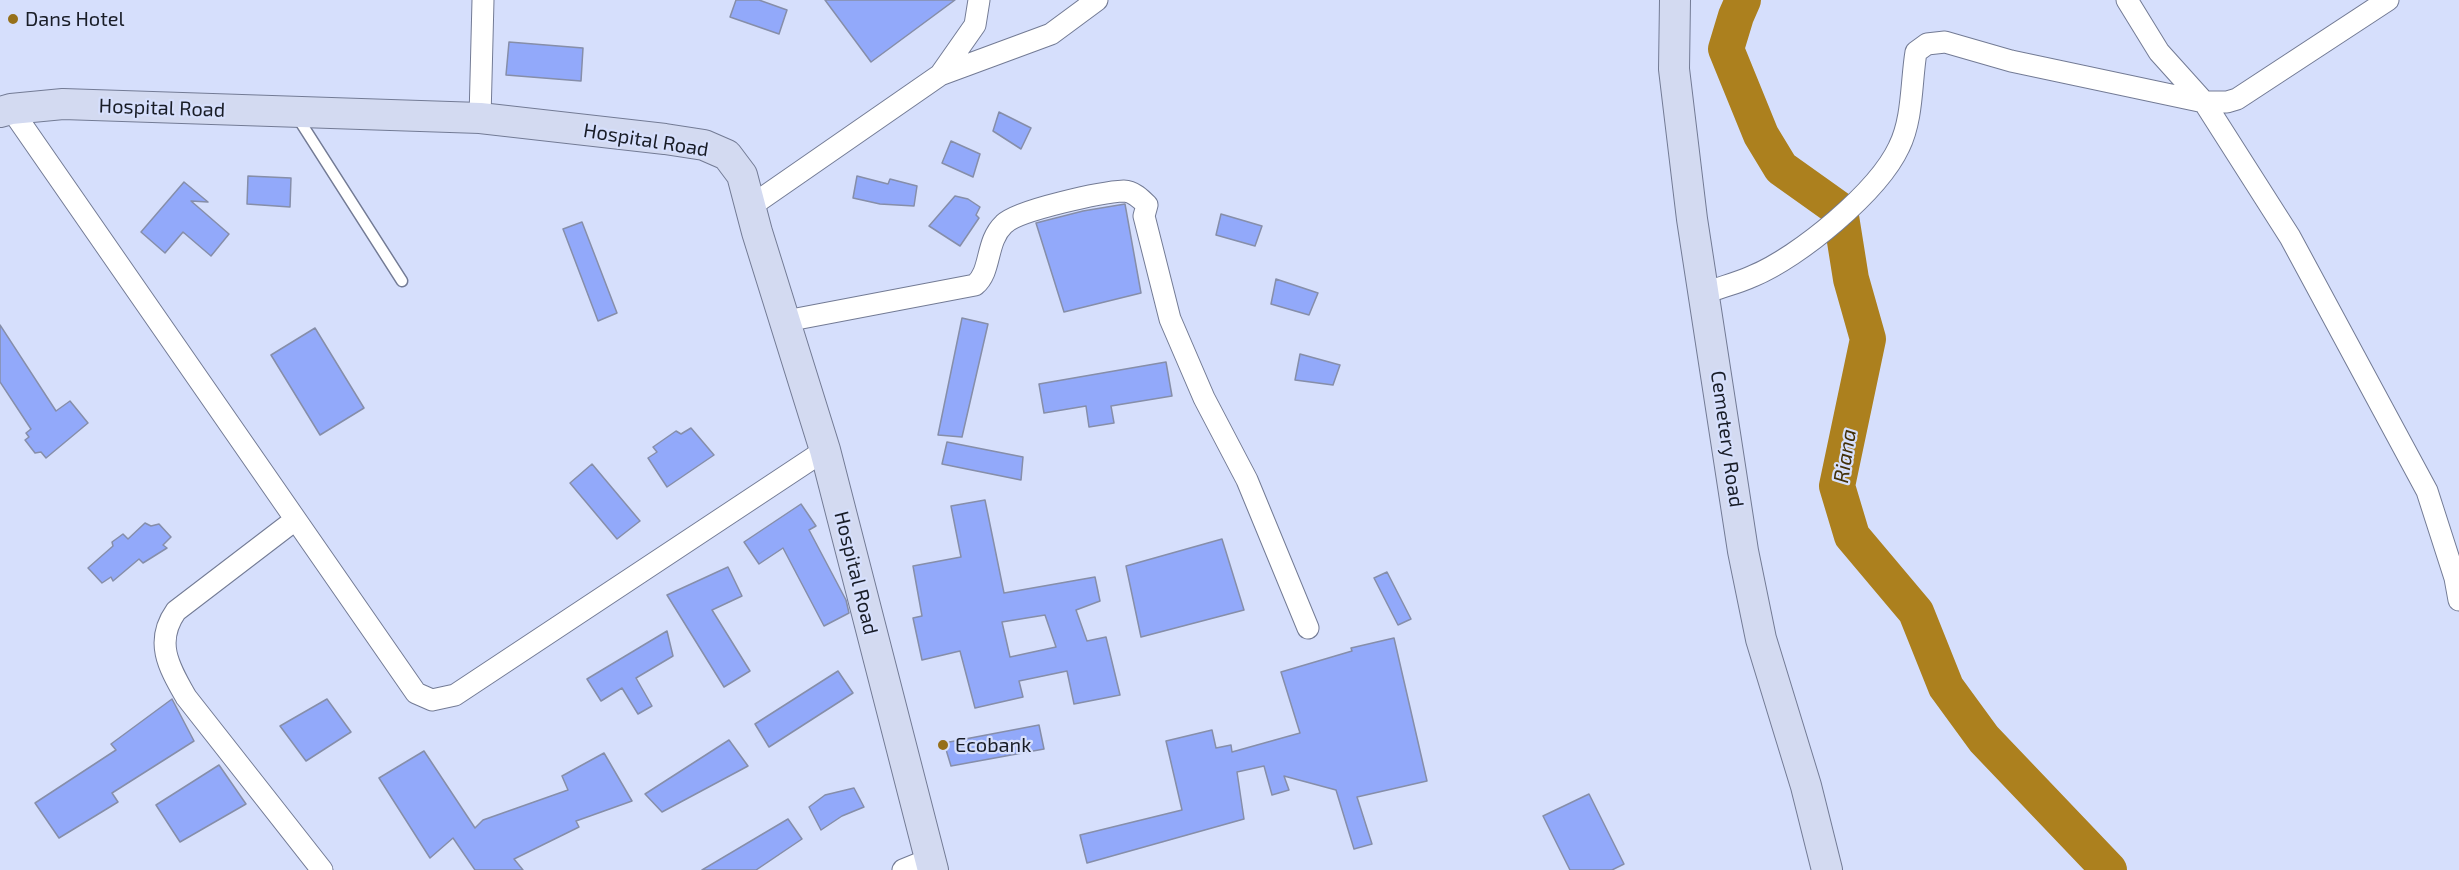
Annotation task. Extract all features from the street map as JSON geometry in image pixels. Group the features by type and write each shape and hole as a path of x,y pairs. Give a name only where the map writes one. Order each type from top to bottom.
{"street":[{"path":"480,118 483,0"},
{"path":"940,75 975,25 979,0"},
{"path":"752,206 940,75 1051,34 1097,0"},
{"name":"Cemetery Road","path":"1675,0 1674,69 1692,219 1743,551 1761,639 1806,786 1827,870"},
{"path":"2127,0 2159,52 2204,102 2290,237 2427,491 2455,578 2459,600"},
{"path":"1705,293 1755,276 1800,249 1852,206 1886,170 1900,145 1910,105 1916,52 1927,44 1945,42 2011,61 2204,102 2227,102 2237,99 2388,0"},
{"name":"Hospital Road","path":"6,111 63,104 480,118 704,145 728,155 742,175 757,232 825,450 922,866"},
{"path":"6,111 295,520 406,682 416,693 432,700 455,695 825,450"},
{"path":"786,321 975,285 982,278 995,234 1006,222 1036,209 1126,191 1141,198 1147,205 1144,216 1170,319 1204,398 1247,480 1308,628"},
{"path":"295,520 176,611 167,624 164,639 172,672 186,697 322,870"}],"lane":[{"path":"295,112 402,280"}],"building":[{"path":"736,0 759,0 787,10 779,34 730,17"},
{"path":"825,0 955,0 871,62"},
{"path":"509,42 583,48 581,81 506,75"},
{"path":"999,112 1031,128 1021,149 993,131"},
{"path":"951,141 980,154 973,177 942,163"},
{"path":"248,176 291,178 290,207 247,204"},
{"path":"857,176 888,184 890,179 917,186 914,206 880,204 853,198"},
{"path":"184,182 208,202 191,201 229,234 211,256 183,232 165,253 141,232"},
{"path":"955,196 968,199 980,207 976,215 979,218 960,246 929,226"},
{"path":"1125,204 1141,293 1064,312 1036,223 1083,211"},
{"path":"1221,214 1262,226 1255,246 1216,235"},
{"path":"582,222 617,313 598,321 563,229"},
{"path":"1276,279 1318,293 1309,315 1271,304"},
{"path":"962,318 988,324 962,437 938,435"},
{"path":"0,325 56,411 70,401 88,423 46,458 41,452 35,453 25,440 29,437 26,433 31,429 0,382"},
{"path":"315,328 364,408 320,435 271,355"},
{"path":"1300,354 1340,365 1333,385 1295,380"},
{"path":"1166,362 1172,396 1111,406 1114,423 1089,427 1086,406 1044,413 1039,384"},
{"path":"691,428 714,455 667,487 648,458 657,452 653,447 676,431 681,434"},
{"path":"947,442 1023,457 1021,480 942,464"},
{"path":"592,464 640,521 617,539 570,483"},
{"path":"985,500 1004,593 1095,577 1100,601 1076,610 1087,641 1106,637 1120,695 1074,704 1067,671 1019,681 1023,697 975,708 960,651 922,660 913,618 922,616 913,566 961,557 951,506","holes":["1045,615 1056,647 1010,657 1002,622"]},
{"path":"801,504 816,526 809,530 846,600 849,613 824,626 783,548 759,564 744,542"},
{"path":"145,523 151,526 159,524 171,537 163,545 167,548 143,563 139,559 113,581 111,577 102,583 88,568 113,546 112,542 123,534 128,539"},
{"path":"1222,539 1244,610 1141,637 1126,566"},
{"path":"728,567 742,596 712,610 750,671 724,687 667,595"},
{"path":"1387,572 1411,619 1398,625 1374,578"},
{"path":"667,631 673,656 636,678 652,706 638,714 622,688 601,701 587,679"},
{"path":"1394,638 1427,781 1357,797 1372,844 1354,849 1336,790 1284,776 1289,790 1272,795 1264,766 1237,772 1244,819 1087,863 1080,835 1182,810 1166,741 1212,730 1216,748 1231,745 1232,752 1300,733 1281,672 1352,651 1351,648"},
{"path":"838,671 853,693 769,747 755,724"},
{"path":"172,699 194,741 112,793 118,802 59,838 35,803 116,750 111,744"},
{"path":"327,699 351,732 306,761 280,726"},
{"path":"1039,725 1044,749 951,766 944,743"},
{"path":"729,740 748,766 662,812 645,794"},
{"path":"424,751 475,828 483,820 568,790 562,776 604,753 632,801 576,821 579,827 514,859 523,870 475,870 453,838 430,858 379,778"},
{"path":"219,765 246,804 180,842 156,805"},
{"path":"854,788 864,807 842,816 821,830 809,807 825,795"},
{"path":"1589,794 1624,864 1612,870 1570,870 1543,816"},
{"path":"788,819 802,839 756,870 702,870"}],"waterway":[{"name":"Riana","path":"1743,0 1726,49 1761,135 1781,168 1840,210 1851,279 1868,339 1837,486 1852,536 1916,612 1946,687 1984,739 2109,870"}],"place":[{"name":"Dans Hotel","path":"13,19"},
{"name":"Ecobank","path":"943,745"}]}
